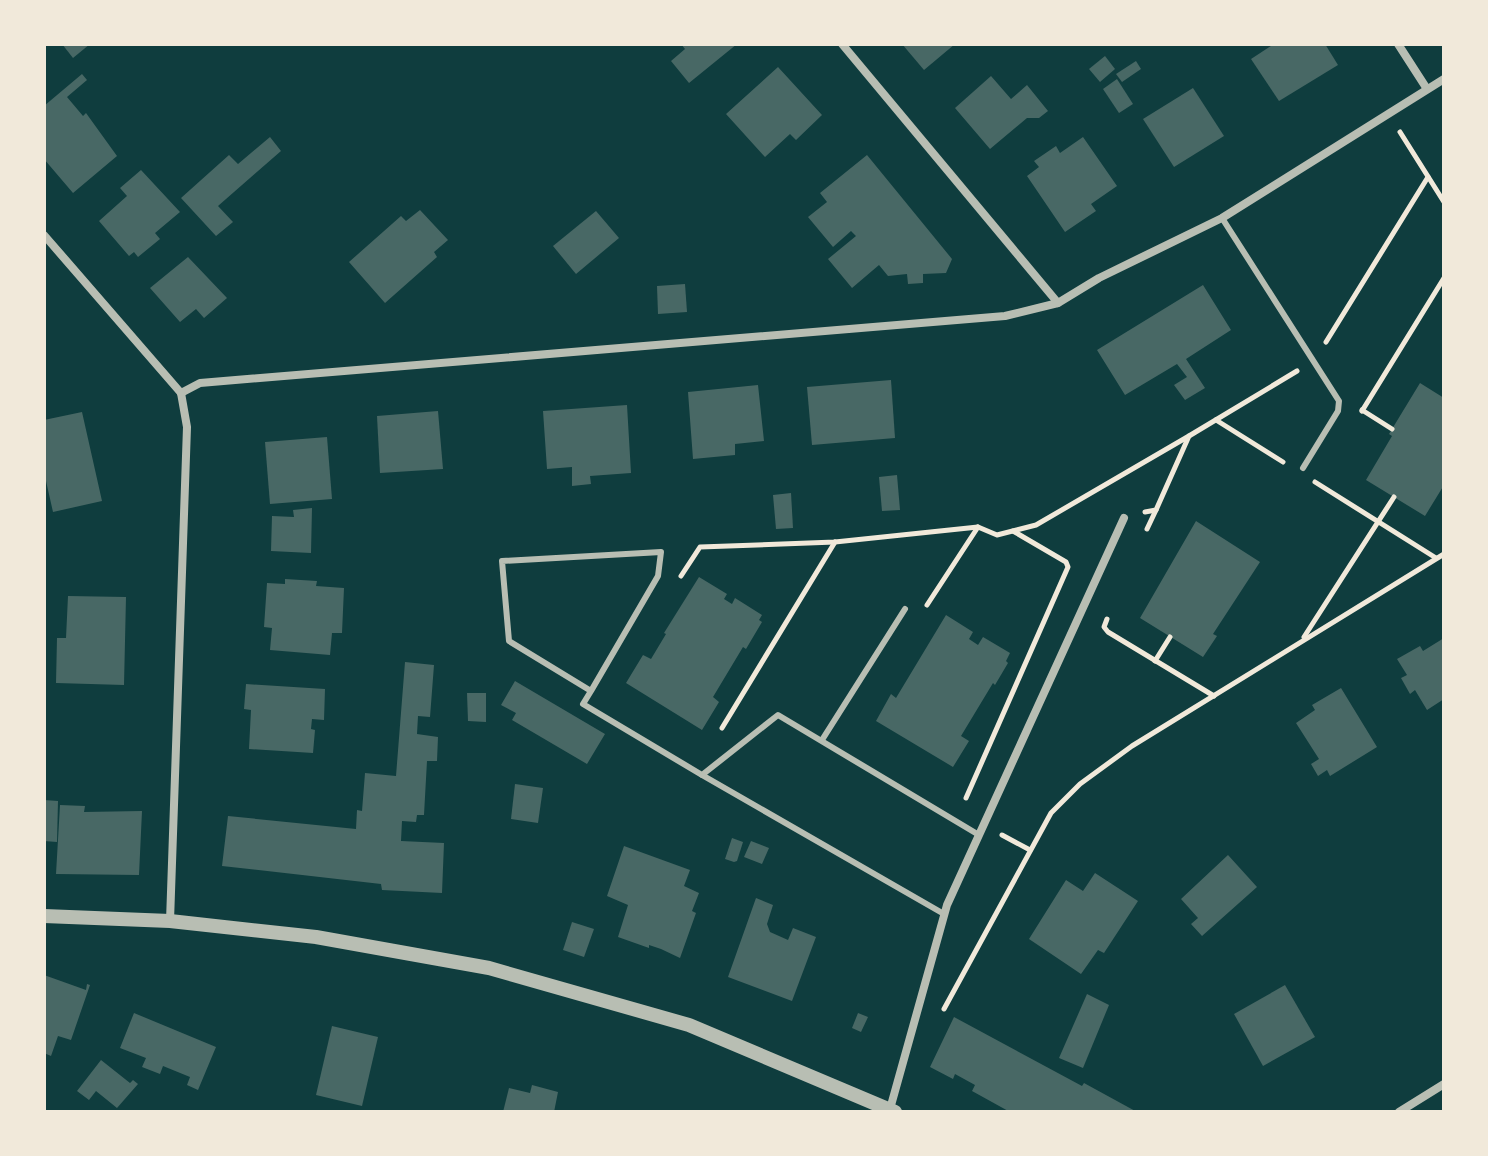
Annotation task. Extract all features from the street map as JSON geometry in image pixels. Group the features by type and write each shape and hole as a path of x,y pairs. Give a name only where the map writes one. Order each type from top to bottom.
{"street":[{"path":"842,44 1058,303"},
{"path":"1398,44 1427,89"},
{"path":"181,393 200,383 1005,316 1058,303 1099,278 1222,218 1444,79"},
{"path":"44,235 181,393 187,427 170,921"},
{"path":"44,916 170,921 316,937 489,968 689,1025 893,1111 944,914 1124,518"},
{"path":"1399,1112 1444,1084"}],"lane":[{"path":"1222,218 1339,401 1338,411 1304,472"},
{"path":"591,691 509,641 502,561 661,552 658,576 591,691 583,704 944,914"},
{"path":"822,740 905,609"},
{"path":"702,775 778,715 979,835"}],"path":[{"path":"1403,136 1444,202"},
{"path":"1355,422 1444,278"},
{"path":"1362,410 1392,429"},
{"path":"1216,420 1292,468"},
{"path":"676,585 700,547 835,542 978,527 997,535 1036,525 1189,436"},
{"path":"1317,484 1325,471"},
{"path":"1304,472 1317,484 1436,558"},
{"path":"1301,642 1394,497"},
{"path":"1144,537 1156,510"},
{"path":"919,617 978,527"},
{"path":"966,798 1068,567 1066,562 1013,531"},
{"path":"720,732 835,542"},
{"path":"961,978 1051,813 1080,784 1132,746 1444,554"},
{"path":"1112,607 1104,627 1108,632 1214,696"},
{"path":"1155,661 1170,637"},
{"path":"954,790 990,811"}],"building":[{"path":"62,44 90,44 73,58"},
{"path":"681,44 737,44 689,83 671,61 685,49"},
{"path":"902,44 955,44 924,70"},
{"path":"1274,44 1325,44 1338,65 1279,101 1251,59"},
{"path":"1105,56 1115,69 1100,82 1089,69"},
{"path":"1136,61 1141,69 1122,82 1116,74"},
{"path":"778,67 822,115 796,140 790,134 765,157 726,114"},
{"path":"82,74 87,80 67,97 83,116 86,113 117,156 73,193 44,159 44,106"},
{"path":"991,76 1011,99 1027,85 1048,111 1039,118 1027,118 990,149 955,108"},
{"path":"1117,79 1133,104 1119,113 1103,89"},
{"path":"1193,88 1224,136 1174,167 1143,119"},
{"path":"270,137 281,151 218,206 233,222 216,236 181,198 229,155 238,164"},
{"path":"1083,137 1117,186 1091,204 1096,211 1065,232 1027,176 1039,167 1034,161 1056,146 1060,153"},
{"path":"867,155 952,259 946,273 923,274 923,283 908,284 907,274 888,276 879,265 852,288 828,259 856,236 851,231 833,247 808,217 827,202 820,193"},
{"path":"141,170 180,212 155,233 160,239 138,257 134,252 129,256 99,221 127,196 120,188"},
{"path":"420,210 448,240 434,252 437,257 385,303 349,262 401,216 406,221"},
{"path":"596,211 619,238 576,274 553,246"},
{"path":"188,257 227,298 204,318 196,309 180,322 150,288"},
{"path":"685,284 687,312 658,314 657,286"},
{"path":"1203,285 1231,330 1186,359 1205,388 1185,400 1174,385 1187,377 1177,364 1125,395 1097,350"},
{"path":"891,380 895,438 812,445 807,387"},
{"path":"1420,383 1444,398 1444,485 1425,516 1366,480"},
{"path":"758,385 764,441 735,444 735,455 693,459 688,392"},
{"path":"627,405 631,473 590,476 591,484 572,486 572,467 547,469 543,411"},
{"path":"438,411 443,469 380,473 377,416"},
{"path":"82,412 102,501 53,512 44,482 44,420"},
{"path":"327,437 332,499 270,504 265,442"},
{"path":"897,475 900,510 882,511 879,477"},
{"path":"791,493 793,528 776,529 773,495"},
{"path":"312,508 311,553 271,551 272,516 294,517 293,510"},
{"path":"1196,521 1260,562 1213,634 1217,636 1203,657 1140,618"},
{"path":"699,577 727,594 724,599 732,604 735,598 762,615 759,620 762,622 746,649 743,647 713,697 719,702 702,730 626,683 643,655 651,659"},
{"path":"285,579 317,581 316,586 344,588 342,633 332,633 330,655 270,650 272,628 264,627 267,583 285,584"},
{"path":"68,596 126,597 124,685 56,683 57,638 66,638"},
{"path":"946,615 973,632 969,639 978,645 983,637 1010,653 1008,663 961,736 969,741 953,767 876,721 891,694 896,698"},
{"path":"1444,638 1444,699 1427,710 1415,690 1410,694 1401,678 1407,675 1397,659 1420,646 1423,651"},
{"path":"405,662 434,665 430,717 418,716 417,734 438,737 437,761 427,761 424,815 417,815 416,822 402,821 401,841 444,843 442,893 382,890 381,884 222,866 228,816 356,829 357,810 362,811 365,773 396,776"},
{"path":"515,681 605,734 587,764 512,720 516,713 501,705"},
{"path":"246,684 325,689 324,720 312,719 311,729 315,730 313,753 249,749 251,710 244,709"},
{"path":"1341,688 1377,747 1330,776 1327,770 1318,776 1311,764 1319,759 1296,723 1315,710 1312,705"},
{"path":"467,693 486,693 486,722 468,721"},
{"path":"515,784 543,788 538,823 511,819"},
{"path":"44,800 58,801 57,842 44,841"},
{"path":"60,805 85,806 84,812 142,811 139,875 56,874"},
{"path":"732,838 743,842 734,862 725,859"},
{"path":"751,841 769,848 762,864 744,857"},
{"path":"624,846 690,870 684,886 699,893 692,911 696,913 680,958 661,949 618,937 628,905 607,896"},
{"path":"1228,855 1257,887 1202,936 1191,924 1198,918 1181,899"},
{"path":"1095,873 1138,901 1104,953 1098,950 1081,974 1029,939 1066,880 1083,891"},
{"path":"756,898 773,905 767,924 770,932 788,940 793,928 816,937 792,1001 728,977"},
{"path":"572,922 594,929 584,957 563,950"},
{"path":"44,975 86,990 87,984 90,985 71,1040 58,1036 51,1056 44,1053"},
{"path":"1285,985 1315,1037 1263,1066 1234,1014"},
{"path":"1087,994 1109,1005 1083,1068 1059,1058"},
{"path":"134,1013 216,1047 198,1090 187,1085 190,1077 163,1066 160,1074 142,1067 146,1058 120,1048"},
{"path":"858,1013 868,1017 861,1032 852,1028"},
{"path":"954,1017 1137,1112 1010,1112 972,1091 975,1085 955,1074 953,1079 930,1067"},
{"path":"332,1026 378,1037 362,1106 316,1095"},
{"path":"101,1060 130,1083 133,1080 138,1084 117,1108 96,1091 89,1100 77,1091"},
{"path":"532,1085 558,1092 554,1112 503,1112 509,1088 530,1093"}]}
